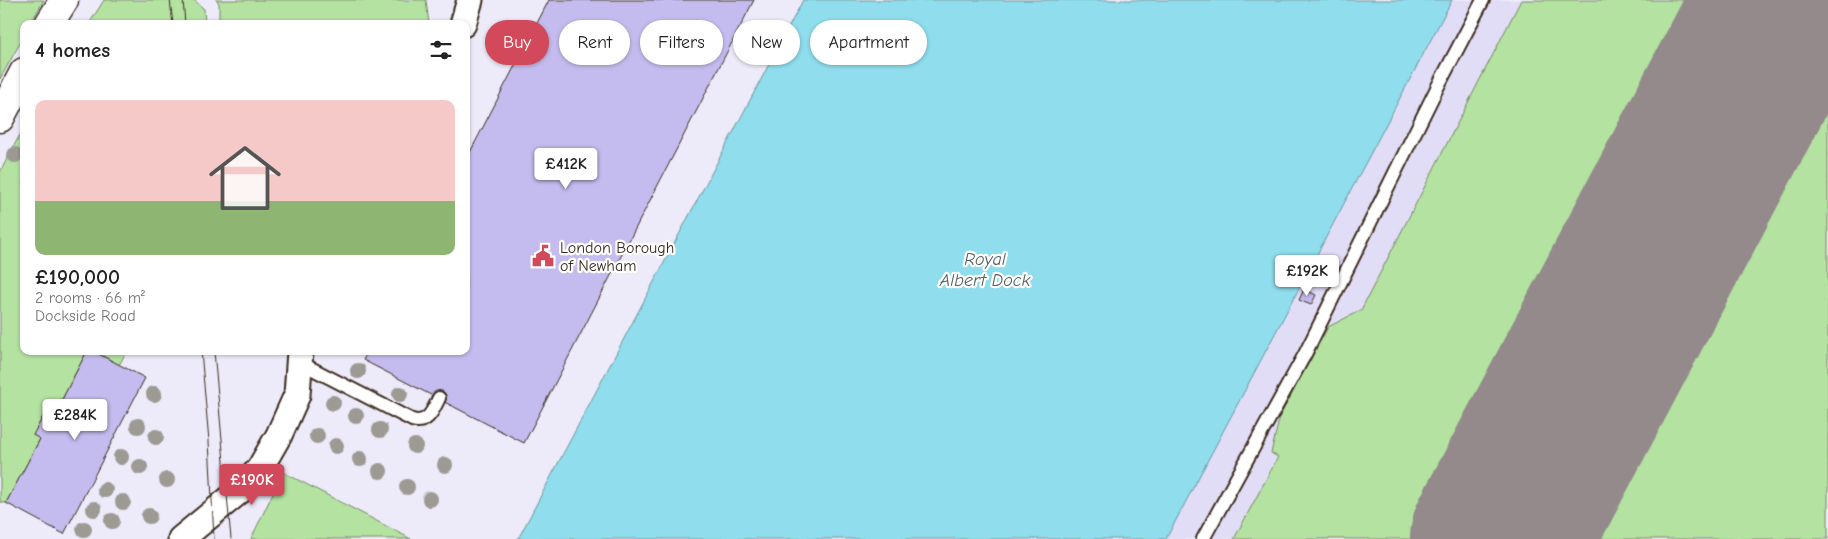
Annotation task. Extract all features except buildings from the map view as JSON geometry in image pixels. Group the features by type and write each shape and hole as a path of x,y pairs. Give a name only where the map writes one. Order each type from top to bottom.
{"main road":[{"path":"52,20 64,0"},
{"path":"0,118 20,80"}],"street":[{"path":"465,20 470,0"},
{"path":"180,539 243,488 260,468 279,435 297,395 299,356"}],"lane":[{"path":"1203,539 1304,354 1483,0"},
{"path":"299,356 396,412 419,422 425,420 430,415 439,398"}],"shaded area":[{"path":"1452,0 1828,0 1828,539 1166,539"}],"green space":[{"path":"0,0 44,0 32,20 20,20 20,43 0,79"},
{"path":"104,0 194,0 204,9 205,20 92,20"},
{"path":"216,0 426,0 428,20 219,20 219,3"},
{"path":"1521,0 1703,0 1418,539 1234,539 1278,457 1271,453 1280,416 1328,327 1361,310"},
{"path":"1828,110 1828,539 1581,539 1795,133 1805,120"},
{"path":"20,134 20,355 85,355 54,415 46,411 34,435 40,439 6,503 0,502 0,172"},
{"path":"100,355 125,355 119,365"},
{"path":"283,472 411,539 251,539"}],"water":[{"name":"Royal Albert Dock","path":"803,0 1452,0 1166,539 518,539 769,65 800,65 800,20 792,20"}],"taxiway":[{"path":"1729,106 1756,80 1775,66 1801,56 1828,52"}],"runway":[{"path":"1500,539 1785,0"}],"tram line":[{"path":"170,0 172,20"},
{"path":"183,0 185,20"},
{"path":"201,355 209,441 214,539"},
{"path":"214,355 231,539"}],"place":[{"name":"London Borough of Newham","path":"543,256"}]}
